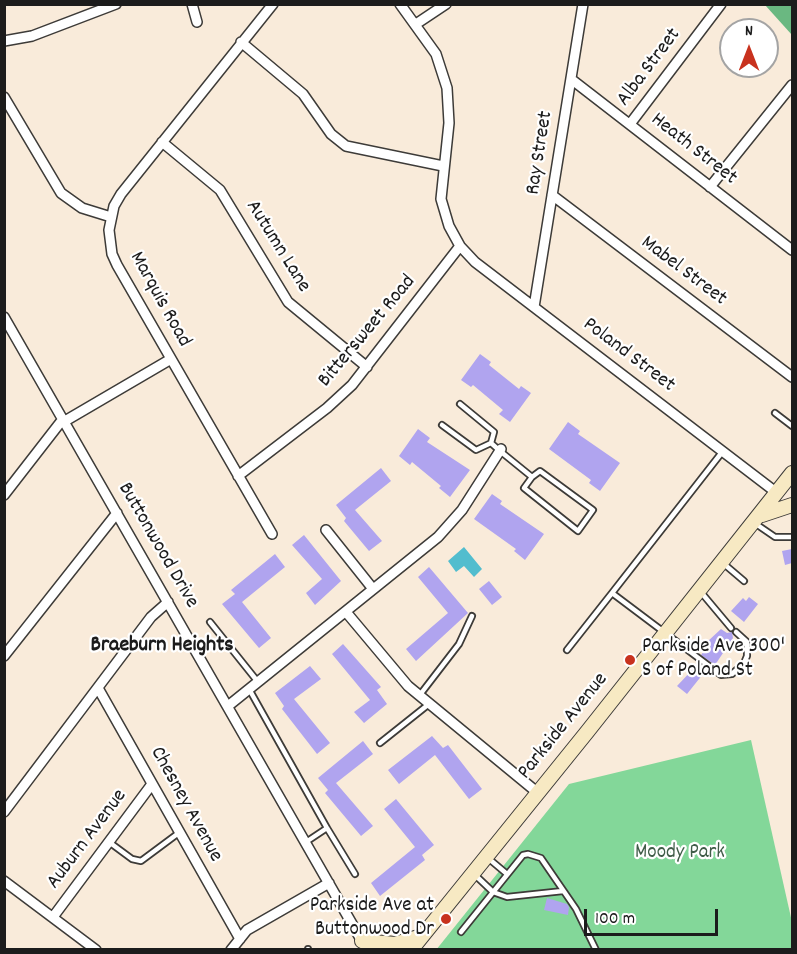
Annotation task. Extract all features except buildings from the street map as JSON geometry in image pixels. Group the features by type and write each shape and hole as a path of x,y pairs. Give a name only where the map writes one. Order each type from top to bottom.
{"main road":[{"name":"Parkside Avenue","path":"411,950 792,473"},
{"path":"755,520 773,509 792,505"},
{"path":"365,945 395,944 422,936"}],"street":[{"path":"4,41 32,36 116,4"},
{"path":"192,4 197,22"},
{"name":"Marquis Road","path":"272,534 117,265 110,242 111,218 121,194 273,4"},
{"name":"Poland Street","path":"400,4 436,54 447,88 449,123 441,185 444,213 460,246 475,262 777,492"},
{"path":"416,24 447,4"},
{"name":"Ray Street","path":"534,307 584,4"},
{"name":"Alba Street","path":"630,124 721,4"},
{"path":"241,42 303,94 332,134 346,146 443,166"},
{"name":"Heath Street","path":"571,79 792,250"},
{"path":"710,187 792,85"},
{"path":"4,98 61,193 82,208 111,218"},
{"name":"Autumn Lane","path":"162,142 220,190 288,302 367,367"},
{"name":"Mabel Street","path":"552,195 792,377"},
{"name":"Bittersweet Road","path":"238,476 336,400 367,367 460,246"},
{"name":"Buttonwood Drive","path":"6,324 64,420 365,945"},
{"path":"4,495 64,420 171,359"},
{"path":"228,706 451,524 501,450"},
{"path":"4,656 117,513"},
{"path":"326,530 373,589"},
{"path":"4,812 151,617 168,602"},
{"path":"345,612 392,670 419,696 538,793"},
{"name":"Chesney Avenue","path":"98,688 240,939"},
{"name":"Auburn Avenue","path":"53,917 152,784"},
{"path":"4,881 96,950"},
{"path":"231,950 247,930 329,883"}],"lane":[{"path":"442,425 477,450 491,443 494,432 460,404"},
{"path":"775,413 792,426"},
{"path":"491,443 532,477"},
{"path":"567,651 723,451"},
{"path":"540,471 593,510 578,531 524,488 532,477 540,471"},
{"path":"755,520 776,537 792,537"},
{"path":"722,562 744,581"},
{"path":"699,591 731,628"},
{"path":"612,594 722,675 732,674 744,663 748,648 739,634"},
{"path":"419,696 459,644 472,616"},
{"path":"210,622 258,682"},
{"path":"249,689 355,874"},
{"path":"380,743 429,704"},
{"path":"306,842 327,828"},
{"path":"109,842 132,859 141,861 180,832"},
{"path":"461,932 523,855 537,856 541,858 576,909 596,950"},
{"path":"486,857 507,874"},
{"path":"473,873 493,892 507,897 563,891"}],"green space":[{"path":"765,5 792,5 792,35 779,18"},
{"name":"Moody Park","path":"751,740 792,922 792,949 436,950 569,784"}],"water":[{"path":"464,547 482,569 474,577 464,566 456,572 448,561"}],"place":[{"name":"Parkside Ave 300' S of Poland St","path":"630,660"},
{"name":"Parkside Ave at Buttonwood Dr","path":"446,919"}],"district":[{"name":"Braeburn Heights","path":"162,647"}]}
